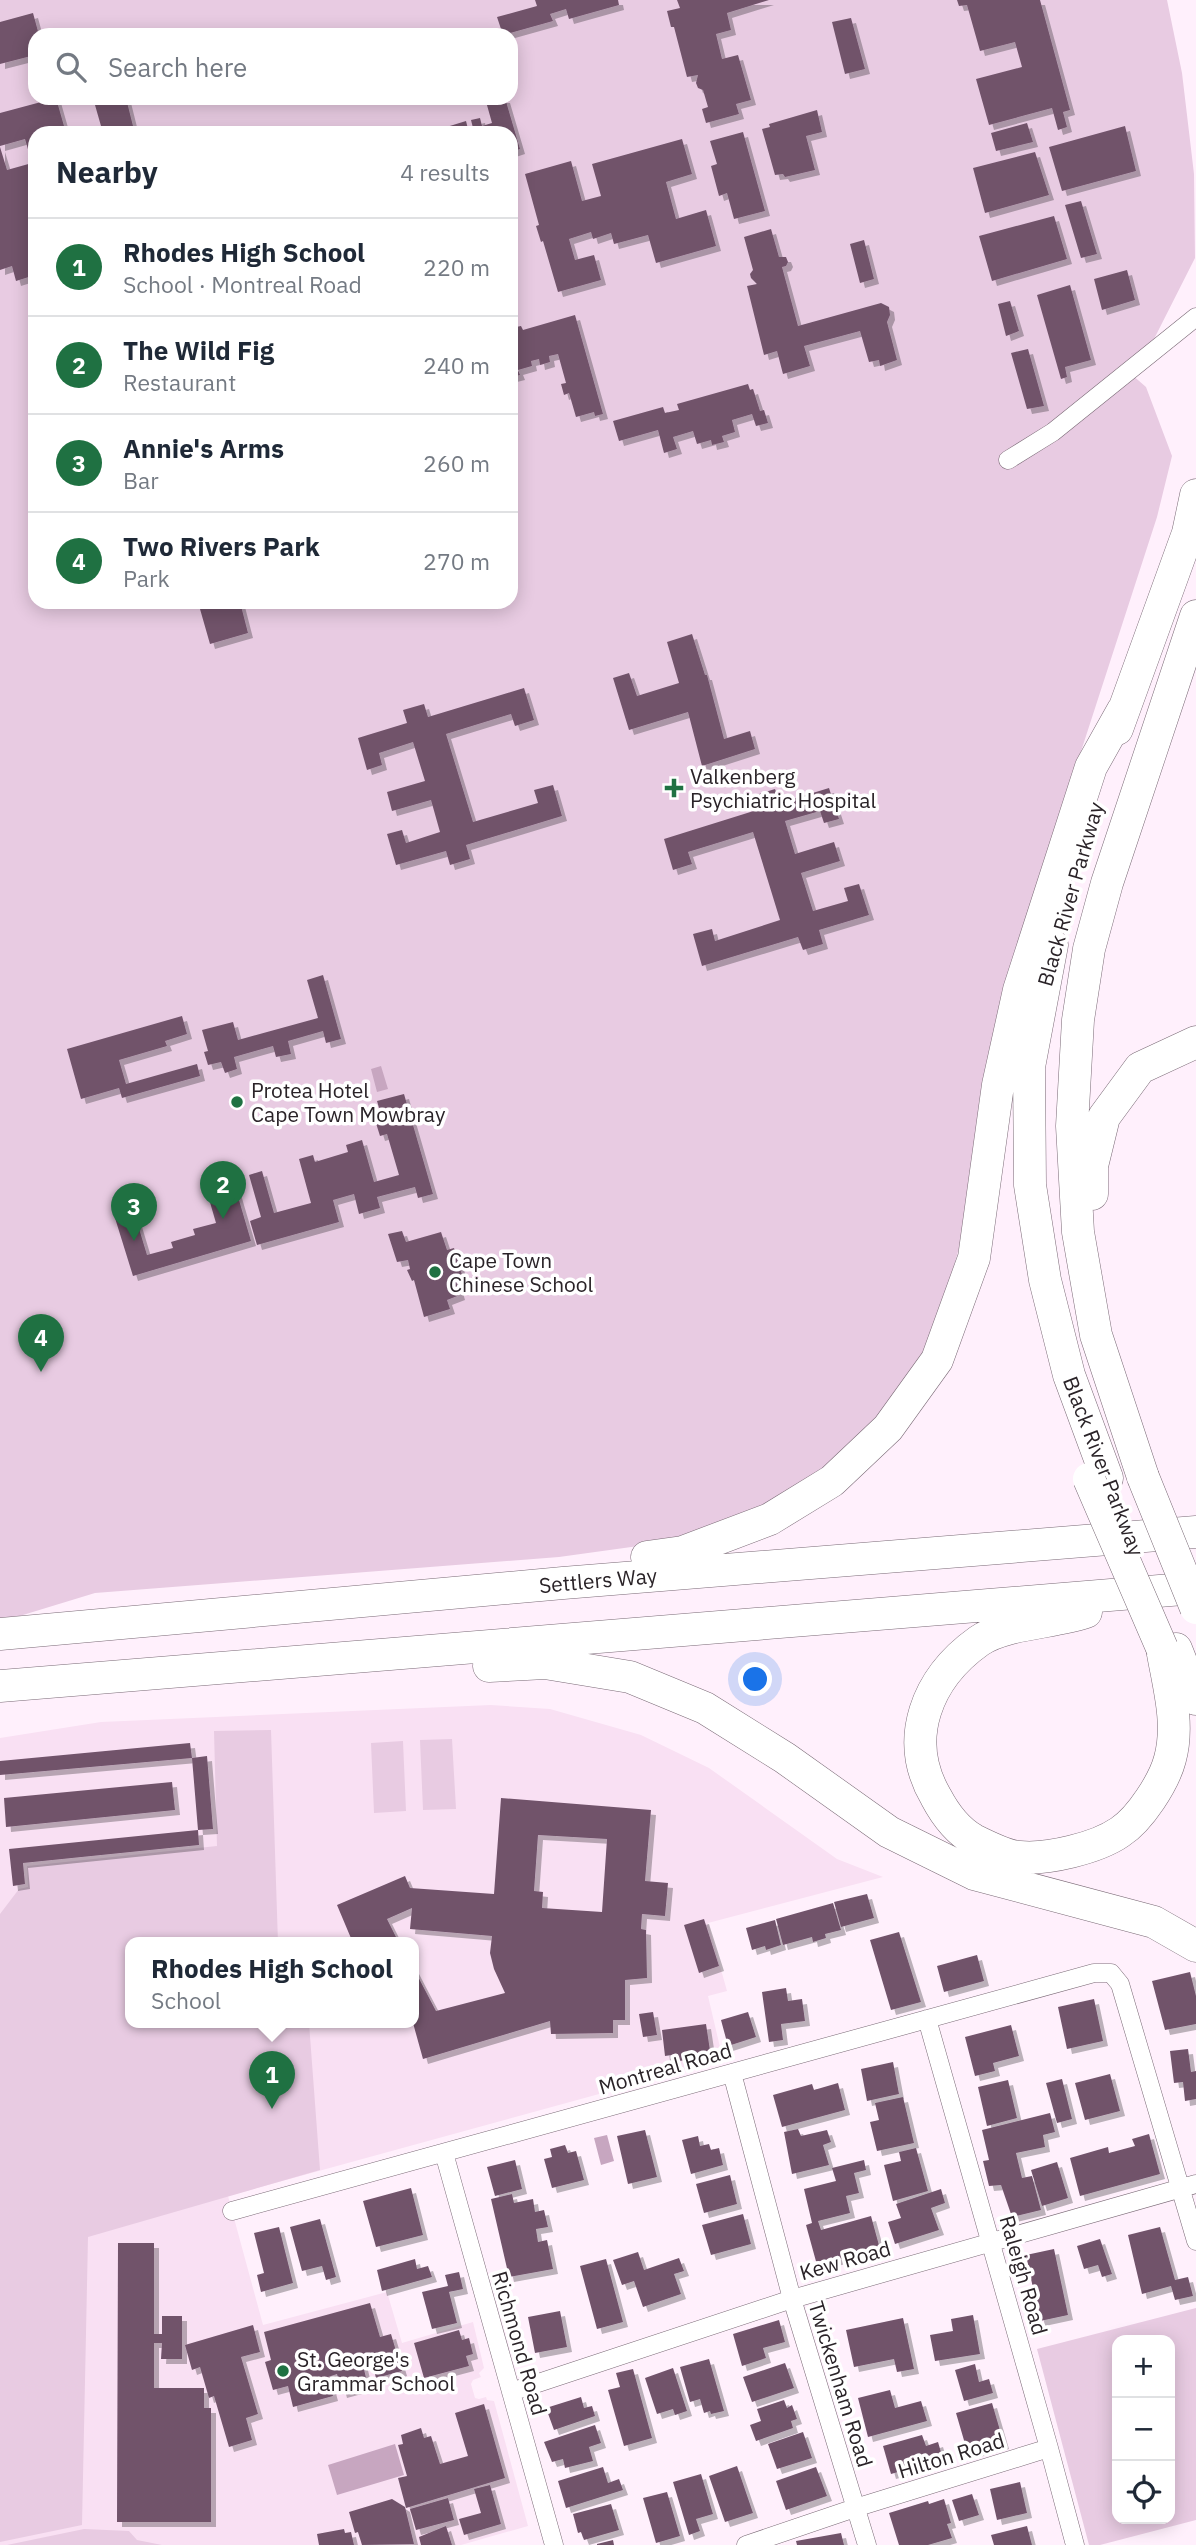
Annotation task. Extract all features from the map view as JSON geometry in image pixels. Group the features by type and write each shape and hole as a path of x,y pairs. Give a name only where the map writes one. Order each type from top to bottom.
{"highway":[{"name":"Black River Parkway","path":"1196,495 1188,533 1123,710 1048,959 1029,1067 1030,1185 1045,1280 1069,1375 1098,1479 1169,1648 1196,1699"},
{"name":"Black River Parkway","path":"1196,616 1107,883 1089,949 1079,1020 1072,1126 1078,1232 1096,1335 1143,1477 1196,1608"},
{"path":"563,1583 598,1564 683,1552 770,1519 832,1481 888,1428 937,1360 974,1258 998,1086 1019,990 1091,767 1123,710"},
{"path":"1131,1444 1097,1260 1091,1211 1092,1166 1104,1117 1140,1068 1196,1042"},
{"path":"1082,1541 1196,1518"},
{"name":"Settlers Way","path":"0,1634 563,1583 1196,1532"},
{"path":"0,1686 1196,1588"},
{"path":"1133,1594 1067,1619 1018,1627 982,1639 949,1666 928,1701 919,1739 926,1781 946,1815 973,1839 1017,1857 1072,1853 1121,1832 1156,1794 1170,1758 1174,1719 1169,1648"},
{"path":"316,1660 462,1668 545,1663 630,1677 705,1708 785,1758 888,1832 974,1874 1154,1922 1196,1946"}],"street":[{"path":"1008,460 1053,432 1196,317"},
{"name":"Montreal Road","path":"232,2211 1094,1973 1111,1973 1120,1984 1188,2186"},
{"name":"Raleigh Road","path":"927,2019 1075,2545"},
{"name":"Twickenham Road","path":"732,2073 792,2299 867,2545"},
{"name":"Richmond Road","path":"444,2153 554,2545"},
{"path":"1188,2186 1196,2241"},
{"name":"Kew Road","path":"511,2392 792,2299 1188,2186"},
{"name":"Hilton Road","path":"746,2545 1049,2448"}],"shaded area":[{"name":"Valkenberg Psychiatric Hospital","path":"0,0 1167,0 1182,73 1194,174 1195,258 1153,341 1123,367 1146,387 1172,456 1157,517 1001,998 983,1091 964,1232 931,1341 872,1425 816,1476 738,1518 694,1534 653,1544 559,1557 95,1593 0,1622"},
{"path":"381,1066 388,1089 377,1092 371,1069"},
{"path":"491,1705 550,1709 641,1735 709,1768 837,1859 883,1877 708,1923 727,1991 708,1996 723,2060 228,2196 263,2325 387,2292 402,2343 473,2322 484,2368 479,2373 481,2377 473,2380 471,2384 475,2398 486,2397 487,2400 494,2401 528,2526 461,2545 0,2545 0,1738 101,1722"},
{"path":"271,1730 278,1937 125,1937 125,2028 309,2028 320,2170 88,2237 82,2525 0,2542 0,1914 19,1889 28,1887 27,1866 217,1846 214,1731"},
{"path":"452,1739 456,1809 423,1810 420,1740"},
{"path":"403,1741 406,1811 374,1813 371,1743"},
{"path":"607,2135 614,2161 601,2165 594,2138"},
{"path":"1196,2308 1196,2520 1100,2545 1089,2545 1037,2349"},
{"path":"395,2444 404,2475 337,2495 328,2465"},
{"path":"84,2529 129,2531 137,2540 162,2545 7,2545"}],"building":[{"path":"535,0 618,0 619,5 569,19 566,9 550,14 553,21 518,31 518,28 501,28 497,17 537,6"},
{"path":"677,0 769,0 727,13 731,30 716,34 722,59 738,55 751,100 736,104 739,114 706,123 702,109 708,107 703,90 698,88 696,83 698,75 687,77 667,11 680,8"},
{"path":"957,0 1040,0 1070,110 1063,112 1067,127 1058,130 1052,108 989,125 976,79 1022,67 1015,42 980,51 967,5 959,6"},
{"path":"33,13 37,28 28,28 28,57 0,64 0,22"},
{"path":"851,18 865,69 845,74 832,22"},
{"path":"30,105 58,105 64,126 28,126 28,149 25,139 0,146 0,113"},
{"path":"95,105 128,105 133,126 101,126"},
{"path":"487,105 507,105 513,126 482,126 492,123"},
{"path":"817,110 822,132 806,136 815,170 785,177 783,174 775,175 762,129 770,127 769,124"},
{"path":"480,118 482,126 472,126 471,120"},
{"path":"466,121 467,126 450,126"},
{"path":"1027,123 1033,142 996,151 991,133"},
{"path":"1125,126 1136,171 1062,191 1049,147"},
{"path":"743,132 765,211 734,219 727,193 719,196 711,166 717,164 710,141"},
{"path":"682,139 692,174 666,182 676,219 706,210 716,246 656,263 648,235 614,244 611,233 593,239 591,232 569,239 575,260 594,255 601,280 558,292 536,226 539,225 525,174 571,161 582,201 601,196 592,164"},
{"path":"0,147 7,170 28,164 28,277 16,281 12,266 0,270"},
{"path":"1035,152 1049,195 985,213 973,168"},
{"path":"1081,201 1097,254 1081,258 1065,205"},
{"path":"1054,216 1067,259 992,281 979,236"},
{"path":"771,229 779,257 786,257 788,262 782,267 798,326 881,303 889,307 887,322 897,360 880,366 879,360 869,362 860,331 804,346 810,366 783,374 777,351 764,355 747,286 757,284 751,278 753,270 744,237"},
{"path":"864,240 874,279 860,283 850,244"},
{"path":"1127,270 1135,300 1102,310 1094,279"},
{"path":"1070,285 1091,360 1065,367 1067,377 1061,379 1037,295"},
{"path":"1010,301 1019,331 1006,336 998,304"},
{"path":"575,315 603,414 595,416 594,412 576,417 569,393 564,395 561,384 566,383 558,354 549,356 550,362 540,365 539,359 531,361 532,366 518,370 518,327 521,326 523,330"},
{"path":"1028,349 1044,406 1027,409 1011,353"},
{"path":"748,384 750,390 753,389 760,411 764,410 768,423 756,426 752,414 732,420 735,432 722,436 724,442 712,445 711,440 697,444 693,431 673,437 677,449 664,453 658,430 619,441 613,421 663,407 665,413 679,410 677,404"},
{"path":"200,609 242,609 248,633 210,644"},
{"path":"692,634 707,675 724,739 750,731 755,749 702,766 688,712 629,730 613,678 629,673 637,696 679,683 667,642"},
{"path":"524,688 534,720 515,726 511,714 446,734 473,822 538,803 534,790 553,785 562,816 466,845 470,859 450,865 446,851 396,865 387,834 402,830 406,843 440,832 431,800 392,811 387,792 425,781 413,742 379,753 382,765 367,770 358,738 407,723 403,710 424,704 428,717"},
{"path":"829,788 839,819 824,823 820,811 785,821 795,854 834,842 840,861 801,873 813,911 848,901 844,888 859,884 869,915 819,930 823,944 803,950 798,937 702,966 693,934 712,929 715,941 780,920 753,832 688,852 692,864 673,870 664,839 760,809 756,795 775,789 780,803"},
{"path":"323,975 341,1039 326,1043 323,1031 288,1041 291,1054 276,1057 273,1046 234,1057 237,1069 225,1073 221,1062 208,1065 204,1052 208,1051 202,1030 233,1022 238,1040 318,1018 307,980"},
{"path":"182,1016 187,1034 165,1041 167,1046 119,1060 126,1084 197,1064 200,1076 122,1098 119,1088 81,1099 67,1049"},
{"path":"404,1094 433,1194 418,1198 415,1187 377,1197 380,1208 359,1214 354,1194 333,1200 339,1222 257,1245 250,1221 261,1217 249,1175 262,1171 274,1213 311,1203 299,1159 313,1155 315,1162 348,1152 346,1145 362,1140 374,1182 399,1175 387,1134 380,1136 375,1120 382,1118 377,1101"},
{"path":"234,1183 251,1241 133,1276 115,1218 134,1212 147,1255 173,1248 171,1242 195,1235 193,1229 216,1223 207,1192"},
{"name":"Cape Town Chinese School","path":"402,1231 406,1242 441,1232 447,1250 454,1248 462,1275 455,1278 460,1295 447,1300 450,1309 424,1317 414,1280 412,1281 407,1270 410,1269 408,1260 397,1262 388,1234"},
{"path":"190,1743 192,1758 0,1775 0,1761"},
{"path":"207,1756 213,1829 198,1830 192,1758"},
{"path":"172,1782 175,1810 6,1827 4,1798"},
{"path":"501,1798 651,1810 645,1881 668,1883 665,1916 642,1914 641,1929 646,1930 647,1978 625,1980 625,2020 613,2020 613,2033 551,2034 550,2021 423,2059 414,2028 419,2028 419,1979 436,2011 505,1993 490,1953 492,1936 410,1929 412,1908 387,1919 396,1937 350,1937 337,1905 405,1876 410,1888 494,1894","holes":["538,1835 607,1839 602,1912 542,1908 543,1892 534,1891"]},
{"path":"198,1830 199,1845 23,1863 25,1884 13,1886 9,1849"},
{"path":"867,1894 874,1918 841,1927 834,1902"},
{"path":"833,1903 841,1930 825,1934 826,1938 813,1942 812,1937 783,1945 776,1919"},
{"path":"704,1919 719,1966 699,1973 684,1925"},
{"path":"775,1920 781,1945 766,1950 765,1946 752,1950 746,1928"},
{"path":"899,1932 921,2002 891,2010 870,1940"},
{"path":"977,1955 984,1981 944,1992 937,1966"},
{"path":"1190,1972 1196,1996 1196,2024 1165,2030 1152,1981"},
{"path":"786,1988 788,2001 802,1999 805,2021 781,2024 783,2040 769,2042 762,1992"},
{"path":"1094,1999 1103,2041 1067,2049 1058,2007"},
{"path":"653,2012 657,2035 643,2037 639,2014"},
{"path":"748,2012 756,2037 728,2046 721,2020"},
{"path":"706,2024 711,2057 679,2061 678,2054 665,2056 662,2030"},
{"path":"1011,2025 1019,2056 993,2063 995,2071 975,2076 965,2037"},
{"path":"1188,2049 1191,2072 1196,2071 1196,2099 1185,2101 1183,2082 1174,2083 1170,2051"},
{"path":"893,2062 899,2094 867,2101 861,2069"},
{"path":"1110,2074 1120,2111 1085,2120 1075,2083"},
{"path":"1062,2079 1072,2119 1057,2123 1046,2083"},
{"path":"1008,2080 1017,2118 987,2126 978,2087"},
{"path":"838,2083 845,2110 782,2127 773,2095 812,2084 814,2090"},
{"path":"903,2097 914,2143 877,2151 870,2122 879,2120 875,2103"},
{"path":"1050,2113 1055,2132 1043,2135 1045,2147 1016,2153 1022,2178 1032,2176 1041,2210 1012,2217 1001,2185 989,2186 983,2161 989,2160 982,2130"},
{"path":"798,2129 801,2136 827,2130 831,2142 823,2145 829,2165 792,2174 784,2132"},
{"path":"645,2130 657,2177 628,2184 617,2136"},
{"path":"1149,2134 1160,2174 1080,2196 1070,2158 1108,2147 1109,2153 1135,2146 1132,2139"},
{"path":"698,2136 700,2146 709,2144 711,2150 719,2148 723,2165 691,2174 682,2140"},
{"path":"565,2145 568,2153 576,2151 584,2180 552,2188 544,2159 552,2157 550,2149"},
{"path":"916,2148 928,2191 893,2201 884,2165 901,2161 899,2152"},
{"path":"515,2160 522,2189 495,2196 487,2167"},
{"path":"864,2160 866,2170 854,2173 859,2193 846,2196 850,2213 818,2221 821,2230 871,2216 880,2249 817,2265 806,2225 812,2223 804,2189 836,2181 832,2168"},
{"path":"1057,2162 1068,2198 1042,2206 1031,2170"},
{"path":"730,2175 737,2204 704,2213 696,2184"},
{"path":"411,2188 423,2235 376,2247 363,2201"},
{"path":"941,2189 945,2203 931,2208 939,2230 895,2244 888,2222 901,2218 896,2204"},
{"path":"512,2194 514,2203 533,2199 535,2212 544,2210 548,2227 536,2229 538,2242 547,2240 553,2269 509,2277 491,2199"},
{"path":"743,2214 751,2244 711,2255 702,2225"},
{"path":"320,2219 336,2277 326,2280 322,2266 302,2271 290,2227"},
{"path":"279,2227 293,2283 261,2292 257,2275 264,2273 254,2233"},
{"path":"1160,2227 1175,2280 1188,2277 1193,2296 1175,2300 1171,2286 1142,2294 1128,2235"},
{"path":"1100,2239 1112,2274 1102,2277 1098,2265 1084,2269 1077,2246"},
{"path":"118,2243 154,2243 154,2334 162,2334 162,2316 182,2316 182,2359 161,2359 162,2343 154,2343 154,2388 204,2388 204,2408 211,2408 211,2522 117,2522"},
{"path":"1054,2249 1068,2315 1040,2321 1026,2255"},
{"path":"638,2252 644,2270 679,2258 684,2271 674,2274 681,2294 643,2307 634,2281 622,2285 613,2260"},
{"path":"415,2259 417,2269 428,2266 432,2277 382,2291 377,2270"},
{"path":"606,2259 623,2322 597,2329 580,2266"},
{"path":"459,2272 463,2289 449,2292 457,2323 432,2329 422,2292 448,2286 445,2275"},
{"path":"370,2303 380,2337 391,2334 402,2371 376,2378 370,2355 361,2357 368,2386 342,2393 337,2374 328,2377 333,2396 293,2407 288,2386 273,2390 265,2362 271,2360 264,2332"},
{"path":"560,2311 567,2347 535,2353 528,2317"},
{"path":"973,2315 980,2354 935,2361 930,2335 953,2331 951,2319"},
{"path":"903,2318 914,2369 897,2372 894,2359 854,2367 846,2330"},
{"path":"779,2320 785,2342 763,2348 766,2358 742,2366 733,2334"},
{"path":"253,2325 260,2352 241,2357 258,2414 246,2418 252,2440 229,2447 214,2396 209,2398 200,2367 192,2370 185,2345"},
{"path":"459,2330 462,2340 469,2338 473,2354 466,2356 469,2366 424,2378 414,2343"},
{"path":"709,2359 724,2411 711,2414 710,2411 704,2413 700,2399 690,2402 680,2367"},
{"path":"785,2363 794,2388 752,2402 743,2377"},
{"path":"975,2364 979,2382 989,2379 993,2393 964,2401 955,2370"},
{"path":"673,2368 687,2411 675,2415 673,2409 657,2414 645,2378"},
{"path":"633,2369 652,2438 624,2446 608,2390 620,2387 616,2373"},
{"path":"890,2390 895,2408 921,2401 927,2421 868,2437 858,2398"},
{"path":"581,2397 584,2408 592,2406 595,2416 554,2430 546,2408"},
{"path":"784,2400 787,2408 792,2405 797,2419 791,2421 793,2428 756,2441 750,2425 761,2421 757,2409"},
{"path":"992,2403 1004,2444 968,2454 956,2413"},
{"path":"484,2404 505,2478 406,2508 398,2478 407,2476 398,2445 403,2444 401,2435 421,2428 424,2438 431,2436 440,2464 468,2456 455,2413"},
{"path":"595,2425 601,2443 589,2447 593,2461 565,2468 563,2459 552,2462 544,2442"},
{"path":"803,2432 812,2458 777,2469 768,2444"},
{"path":"922,2435 926,2446 938,2442 943,2459 891,2474 883,2446"},
{"path":"737,2466 753,2513 725,2522 709,2476"},
{"path":"603,2467 608,2483 619,2479 623,2490 566,2508 558,2481"},
{"path":"816,2467 827,2496 786,2510 776,2481"},
{"path":"701,2474 713,2514 696,2519 700,2531 689,2535 673,2482"},
{"path":"1020,2482 1027,2513 997,2520 990,2489"},
{"path":"490,2485 501,2524 464,2535 459,2519 481,2513 474,2489"},
{"path":"667,2492 680,2536 656,2543 643,2498"},
{"path":"972,2494 979,2515 959,2521 952,2500"},
{"path":"448,2498 454,2520 416,2530 410,2509"},
{"path":"392,2499 405,2507 414,2544 362,2545 358,2532 355,2533 349,2512"},
{"path":"944,2499 952,2538 928,2545 899,2545 889,2513"},
{"path":"611,2504 619,2530 584,2540 581,2532 578,2533 573,2514"},
{"path":"446,2526 452,2545 421,2545 419,2537"},
{"path":"1027,2526 1032,2545 994,2545 991,2535"},
{"path":"344,2529 345,2533 351,2532 354,2545 319,2545 317,2534"},
{"path":"841,2533 844,2545 797,2545 796,2541"},
{"path":"613,2540 614,2545 597,2545 597,2544"}],"place":[{"name":"Valkenberg Psychiatric Hospital","path":"674,788"},
{"name":"Protea Hotel Cape Town Mowbray","path":"237,1102"},
{"name":"The Wild Fig","path":"223,1219"},
{"name":"Annie's Arms","path":"134,1241"},
{"name":"Cape Town Chinese School","path":"435,1272"},
{"name":"Two Rivers Park","path":"41,1372"},
{"name":"Rhodes High School","path":"272,2109"},
{"name":"St. George's Grammar School","path":"283,2371"}]}
